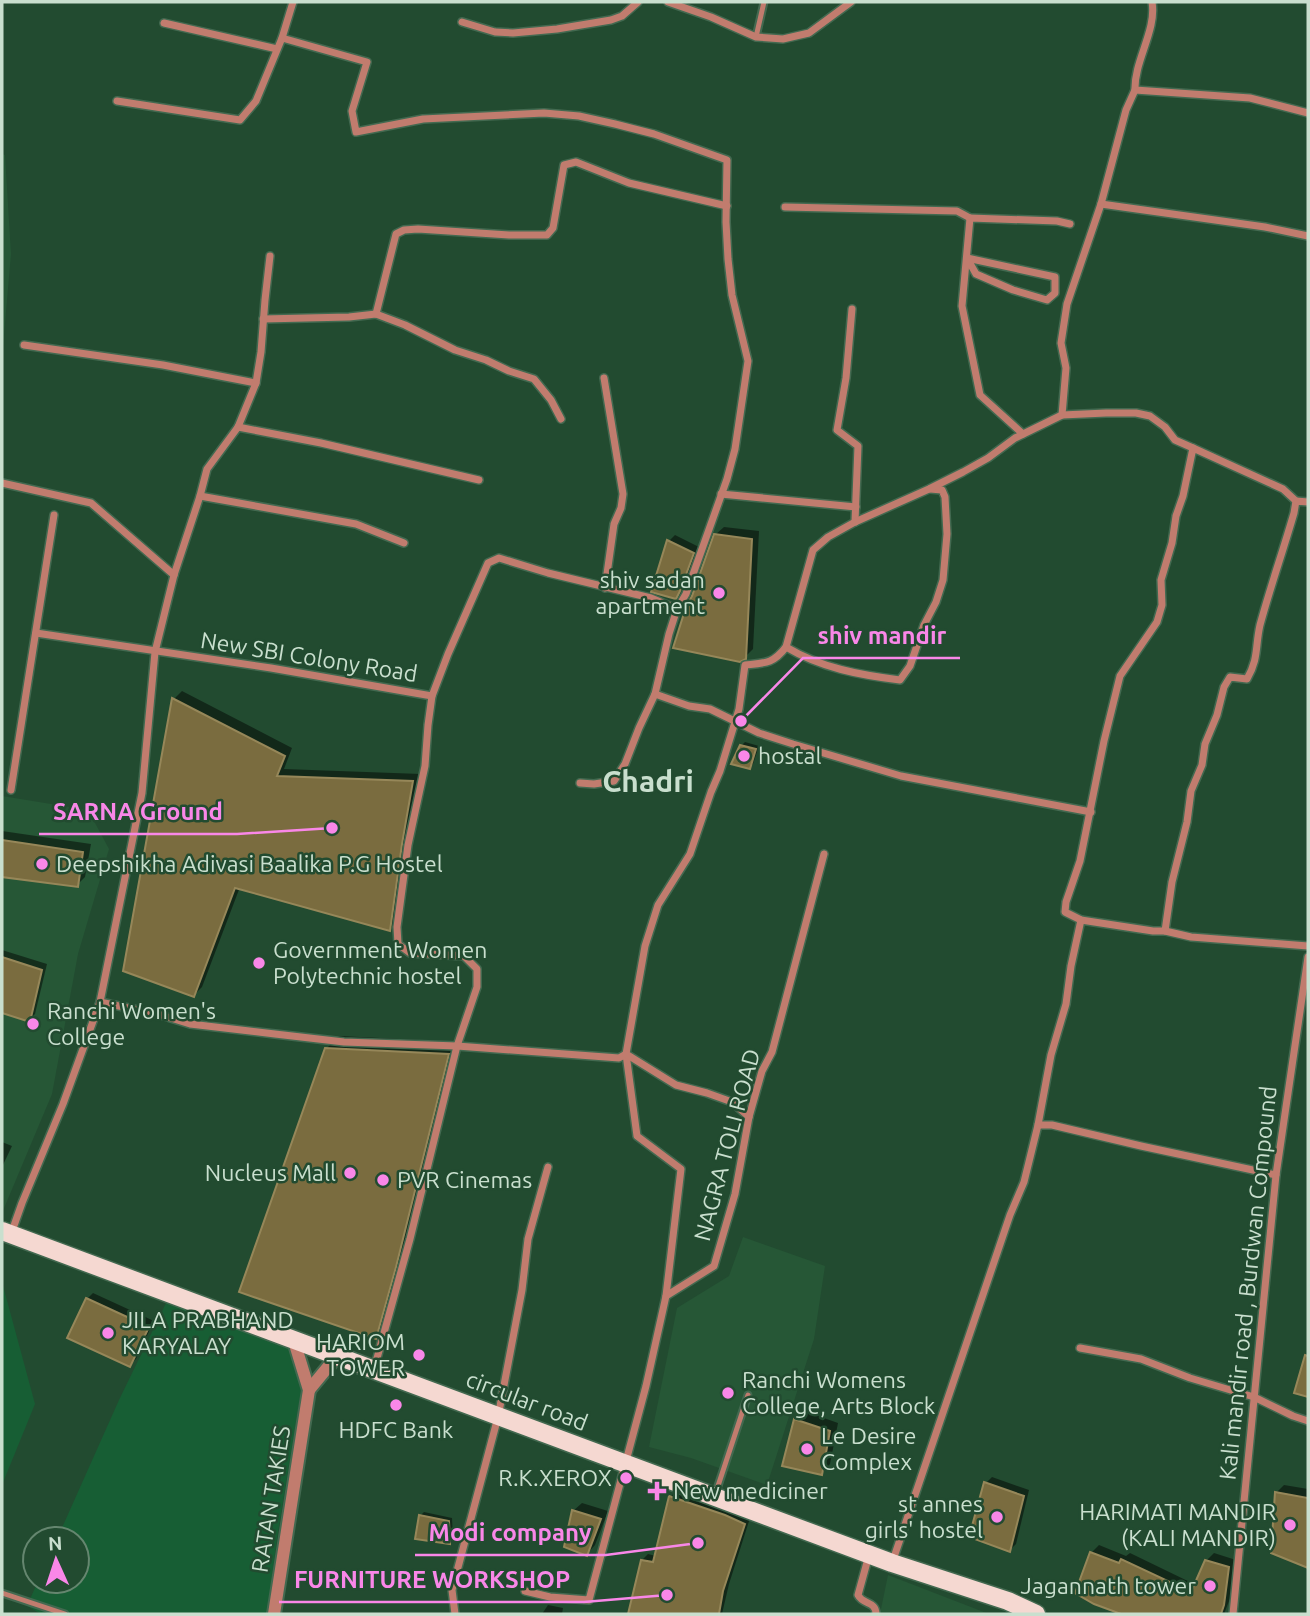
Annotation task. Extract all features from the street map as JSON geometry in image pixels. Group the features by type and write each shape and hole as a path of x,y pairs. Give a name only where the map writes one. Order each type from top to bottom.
{"main road":[{"name":"circular road","path":"6,1233 1007,1607 1036,1614"}],"street":[{"path":"117,101 240,120 256,101 282,38 293,2"},
{"path":"462,22 495,32 557,29 611,20 622,16 638,2"},
{"path":"667,2 711,17 756,37 783,38 809,33 851,2"},
{"path":"1062,415 1066,368 1061,343 1067,304 1101,204 1126,110 1135,90 1135,79 1151,23 1152,2"},
{"path":"164,23 277,49"},
{"path":"282,38 368,62 352,111 356,132 423,119 544,113 579,116 654,134 727,160 727,259 732,295 748,360 735,449 686,594 677,609 655,694 625,764 614,781 580,783"},
{"path":"1135,90 1250,99 1308,113"},
{"path":"376,314 396,234 404,230 418,229 547,235 553,228 564,165 568,163 576,162 629,183 727,206"},
{"path":"1101,204 1265,227 1308,236"},
{"path":"785,207 957,211 970,218 1057,221 1070,224"},
{"path":"970,218 962,306 980,395 1023,435"},
{"path":"6,1233 22,1203 63,1104 100,1002 142,793 155,652 174,575 207,469 238,427 256,383 270,256"},
{"path":"967,258 1055,277 1055,293 1047,300 1013,290 976,274 967,258"},
{"path":"852,309 846,378 837,430 858,446 855,522"},
{"path":"264,319 376,314 455,350 534,379 551,400 561,419"},
{"path":"24,345 163,365 256,383"},
{"path":"604,378 623,494 621,508 614,524 605,588"},
{"path":"525,1591 550,1597 589,1600 646,1386 666,1296 681,1169 637,1136 622,1056 645,946 658,905 690,854 720,771 736,720 745,664 767,662 779,656 786,647 813,550 828,537 855,522 929,489 988,458 1015,438 1062,415 1136,413 1150,416 1165,427 1175,440 1283,489 1296,501 1308,502"},
{"path":"238,427 333,445 479,480"},
{"path":"1193,448 1161,580 1162,605 1157,622 1120,676 1080,861 1065,912 1081,920 1153,931 1165,930 1191,937 1308,947"},
{"path":"2,483 91,503 174,575"},
{"path":"786,647 804,658 841,671 900,680 910,666 943,580 947,534 945,497 942,490 929,489"},
{"path":"722,494 856,507"},
{"path":"200,496 356,523 404,543"},
{"path":"1165,930 1191,791 1202,765 1205,744 1217,715 1224,687 1230,677 1247,679 1254,667 1259,629 1296,501"},
{"path":"11,790 54,515"},
{"path":"432,696 488,563 499,558 651,598 677,609"},
{"name":"New SBI Colony Road","path":"36,633 271,668 432,696 425,766 408,845 397,927 398,944 410,953 464,956 477,970 477,987 457,1046"},
{"path":"655,694 689,706 710,709 760,733 793,744 901,776 1091,812"},
{"name":"NAGRA TOLI ROAD","path":"666,1296 714,1266 735,1194 762,1071 772,1052 824,854"},
{"path":"892,1563 1010,1215 1024,1182 1051,1055 1066,1004 1081,920"},
{"name":"Kali mandir road , Burdwan Compound","path":"1233,1614 1276,1175 1308,957"},
{"path":"100,1002 130,1007 191,1024 344,1042 622,1056 676,1085 732,1102 750,1117"},
{"path":"374,1370 410,1239 457,1046"},
{"path":"1038,1125 1052,1125 1276,1175"},
{"path":"455,1614 452,1590 498,1417 522,1290 528,1238 548,1167"},
{"name":"RATAN TAKIES","path":"274,1614 309,1390 294,1341"},
{"path":"1080,1348 1141,1359 1190,1378 1254,1396 1308,1421"},
{"path":"309,1390 337,1356"},
{"path":"869,1555 858,1595 860,1599 874,1605 876,1614"}],"lane":[{"path":"756,37 764,2"},
{"path":"715,1497 748,1395"},
{"path":"2,1593 65,1614"}],"shaded area":[{"path":"2,154 5,155 11,254 2,358"},
{"name":"Ranchi Women's College","path":"2,796 88,810 109,849 78,954 52,1094 2,1213"},
{"name":"Ranchi Womens College, Arts Block","path":"743,1237 825,1266 814,1339 767,1485 691,1458 649,1447 677,1308 729,1276"},
{"path":"2,1282 35,1404 2,1485"},
{"path":"166,1303 290,1342 302,1385 267,1614 41,1614 27,1606 32,1595 91,1595 91,1525 63,1525"},
{"path":"888,1575 989,1614 880,1614"}],"building":[{"name":"shiv sadan apartment","path":"714,534 752,539 746,659 740,662 673,648"},
{"path":"667,540 694,553 676,599 651,592"},
{"path":"172,698 285,756 277,776 413,781 390,931 235,888 194,997 123,971"},
{"name":"hostal","path":"740,745 756,749 750,769 731,764"},
{"name":"Deepshikha Adivasi Baalika P.G Hostel","path":"2,840 83,852 78,887 2,877"},
{"path":"2,957 42,970 30,1022 2,1013"},
{"name":"Nucleus Mall","path":"325,1048 449,1054 376,1339 239,1292"},
{"name":"JILA PRABHAND KARYALAY","path":"86,1298 149,1327 130,1367 67,1338"},
{"path":"1305,1355 1308,1356 1308,1397 1294,1393"},
{"name":"Le Desire Complex","path":"794,1419 830,1431 822,1475 782,1466"},
{"name":"st annes girls' hostel","path":"984,1482 1024,1496 1010,1552 969,1537"},
{"name":"HARIMATI MANDIR (KALI MANDIR)","path":"1275,1492 1308,1498 1308,1568 1271,1553"},
{"path":"669,1496 745,1524 723,1591 719,1614 628,1614 641,1560 653,1562"},
{"path":"572,1510 601,1519 587,1556 564,1547"},
{"path":"419,1515 449,1521 450,1544 415,1539"},
{"path":"1090,1552 1119,1563 1121,1559 1191,1592 1205,1560 1229,1567 1221,1614 1121,1614 1094,1604 1075,1593"}],"place":[{"name":"shiv sadan apartment","path":"719,593"},
{"name":"shiv mandir","path":"741,721"},
{"name":"hostal","path":"744,756"},
{"name":"SARNA Ground","path":"332,828"},
{"name":"Deepshikha Adivasi Baalika P.G Hostel","path":"42,864"},
{"name":"Government Women Polytechnic hostel","path":"259,963"},
{"name":"Ranchi Women's College","path":"33,1024"},
{"name":"Nucleus Mall","path":"350,1173"},
{"name":"PVR Cinemas","path":"383,1180"},
{"name":"JILA PRABHAND KARYALAY","path":"108,1333"},
{"name":"HARIOM TOWER","path":"419,1355"},
{"name":"Ranchi Womens College, Arts Block","path":"728,1393"},
{"name":"HDFC Bank","path":"396,1405"},
{"name":"Le Desire Complex","path":"807,1449"},
{"name":"R.K.XEROX","path":"626,1478"},
{"name":"New mediciner","path":"657,1491"},
{"name":"st annes girls' hostel","path":"997,1517"},
{"name":"HARIMATI MANDIR (KALI MANDIR)","path":"1290,1525"},
{"name":"Modi company","path":"698,1543"},
{"name":"Jagannath tower","path":"1210,1586"},
{"name":"FURNITURE WORKSHOP","path":"667,1595"}],"district":[{"name":"Chadri","path":"648,782"}]}
